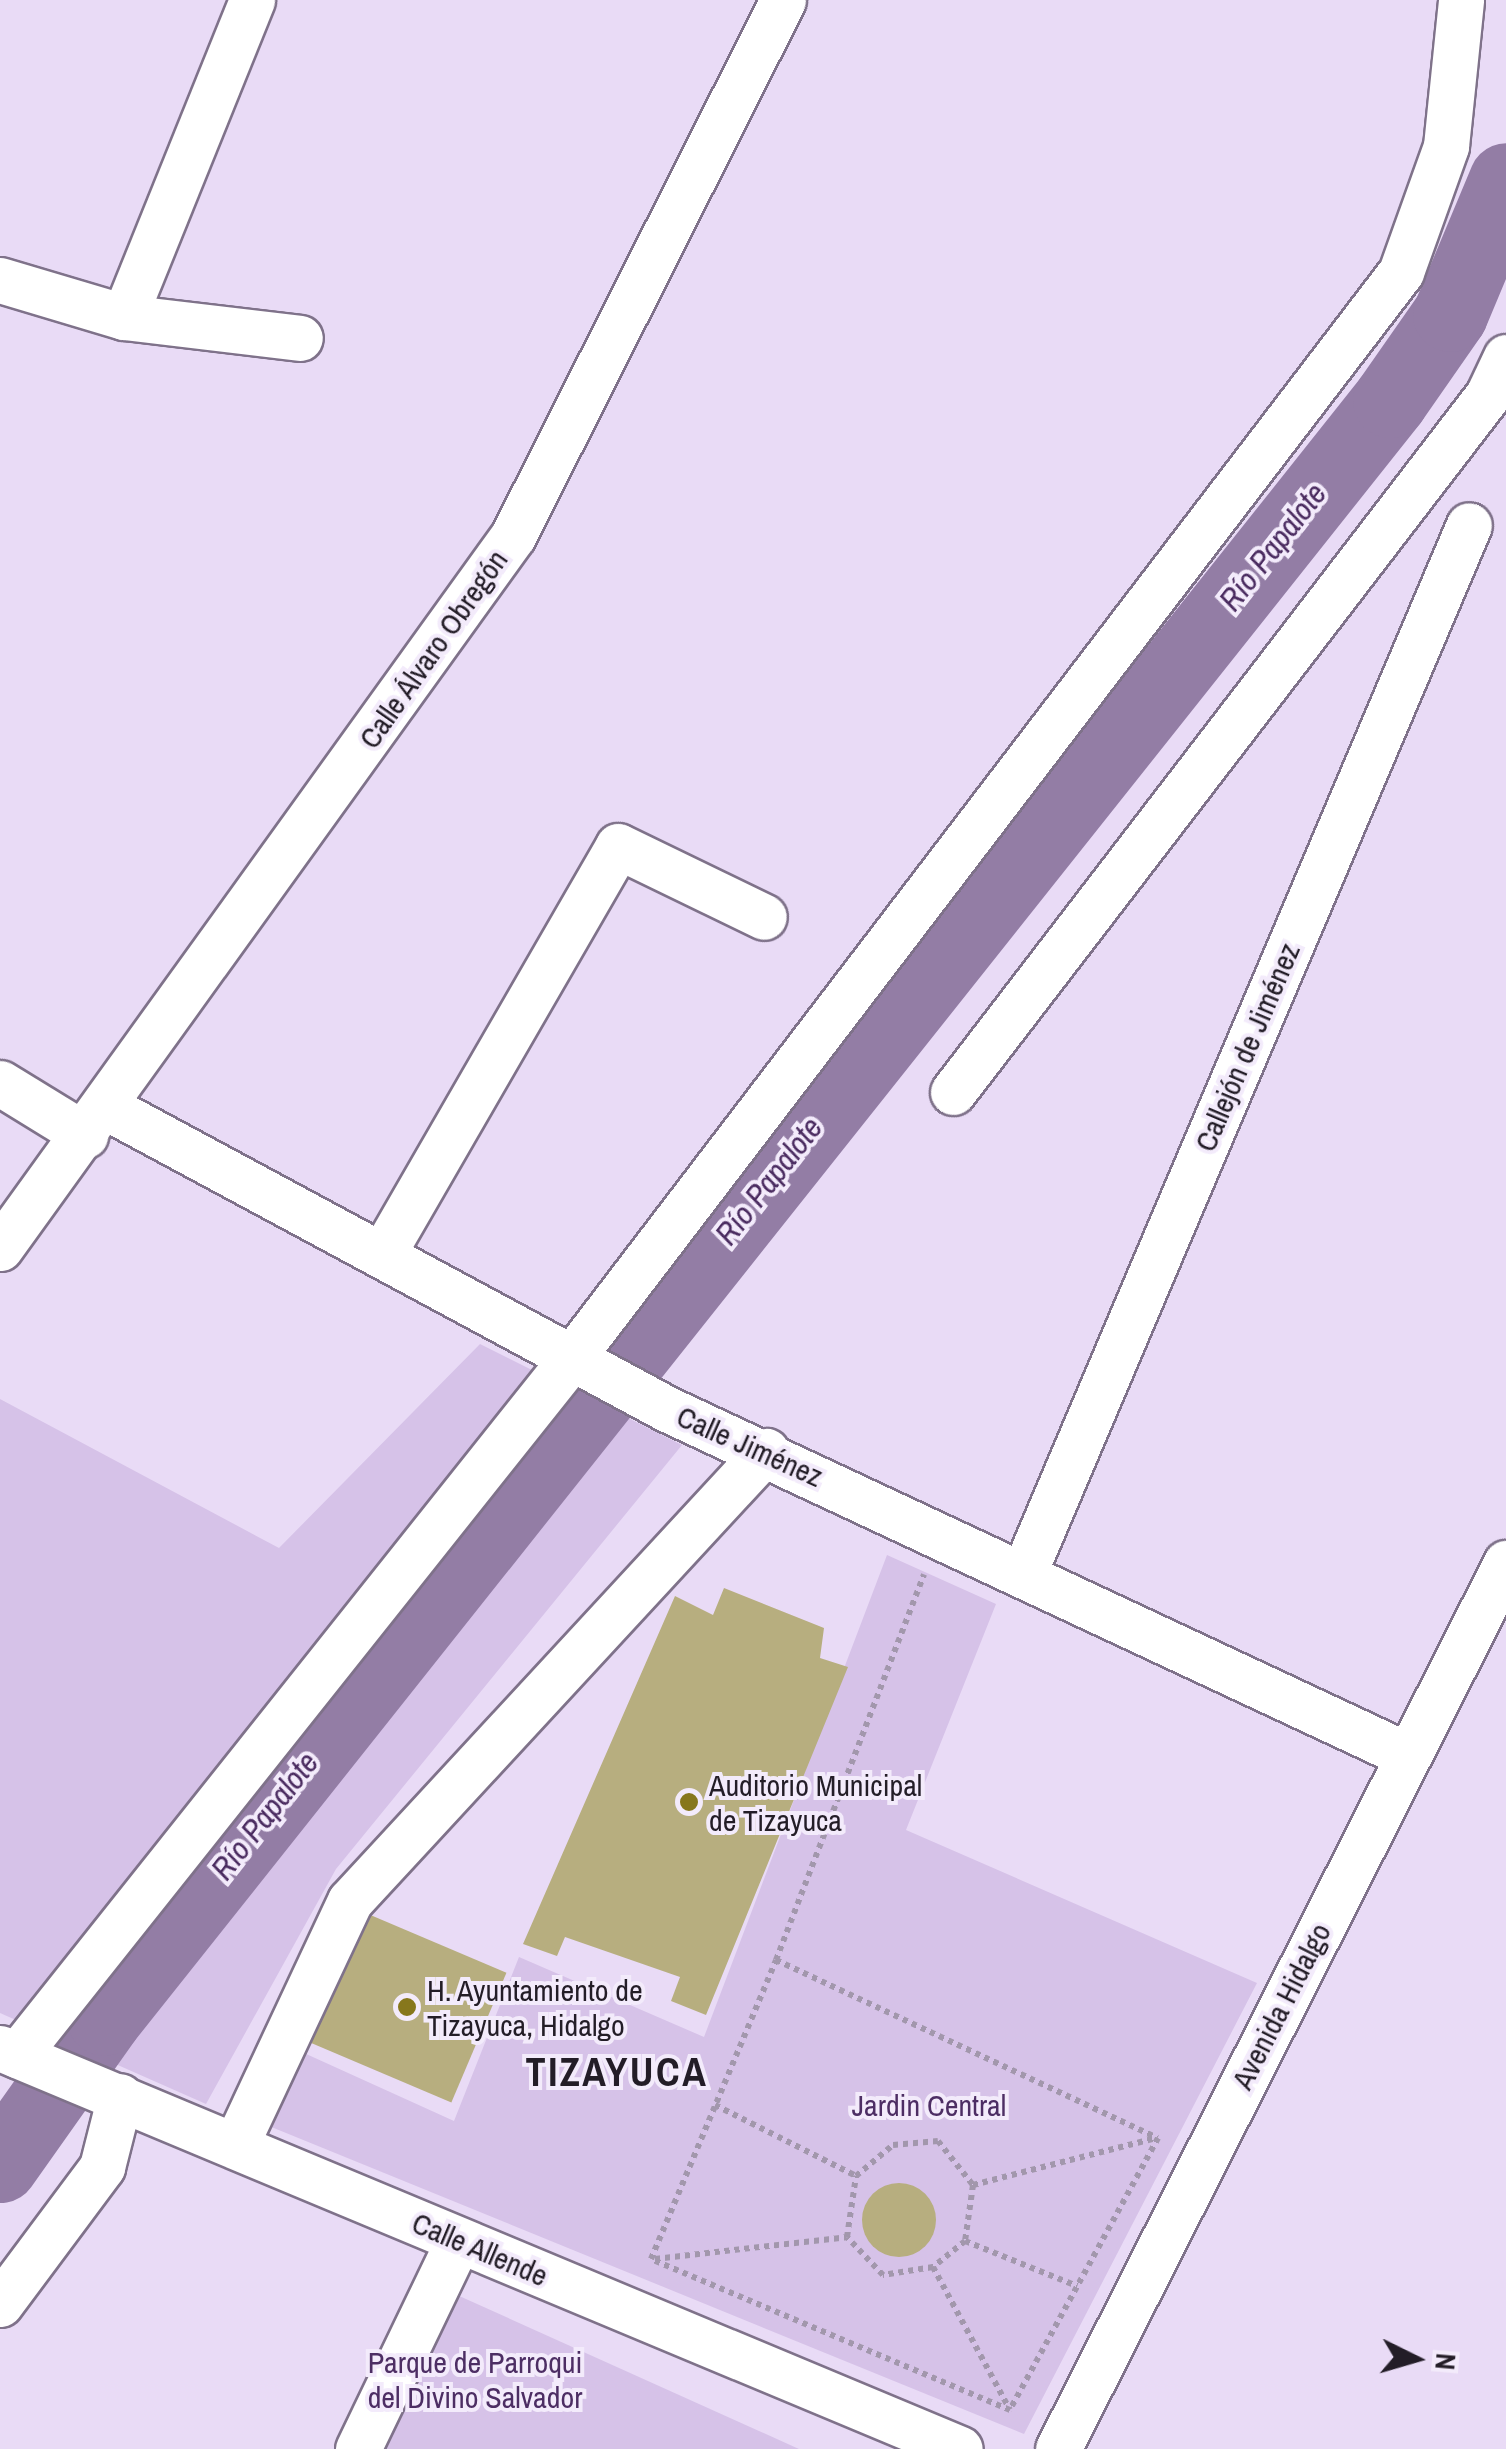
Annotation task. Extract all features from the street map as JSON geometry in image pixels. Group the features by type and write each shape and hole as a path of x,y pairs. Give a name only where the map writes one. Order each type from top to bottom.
{"street":[{"path":"124,317 252,0"},
{"name":"Calle Álvaro Obregón","path":"0,1248 97,1122 512,536 783,0"},
{"path":"8,2052 570,1360 1401,272 1446,146 1461,0"},
{"path":"0,280 124,317 300,338"},
{"path":"953,1092 1488,396 1506,357"},
{"name":"Callejón de Jiménez","path":"1026,1570 1469,524"},
{"path":"382,1255 618,846 764,917"},
{"name":"Calle Jiménez","path":"0,1083 97,1122 382,1255 667,1410 1026,1570 1408,1755"},
{"path":"237,2142 350,1901 766,1451"},
{"name":"Avenida Hidalgo","path":"1058,2449 1506,1563"},
{"name":"Calle Allende","path":"8,2052 237,2142 458,2242 960,2449"},
{"path":"0,2304 102,2167 120,2096"},
{"path":"358,2449 458,2242"}],"path":[{"path":"651,2259 776,1960 940,1532"},
{"path":"776,1960 1158,2138"},
{"path":"715,2104 856,2176"},
{"path":"973,2185 1158,2138"},
{"path":"1010,2410 1158,2138"},
{"path":"938,2141 973,2185 965,2241 933,2267 883,2274 847,2237 856,2176 893,2146 938,2141"},
{"path":"651,2259 847,2237"},
{"path":"965,2241 1077,2286"},
{"path":"651,2259 1010,2410"},
{"path":"933,2267 1010,2410"}],"green space":[{"path":"480,1344 682,1445 336,1869 206,2104 0,2013 0,1399 279,1548"},
{"name":"Jardin Central","path":"887,1555 996,1604 906,1830 1257,1983 1024,2434 264,2124 293,2048 454,2121 519,1957 704,2037"},
{"name":"Parque de Parroqui del Divino Salvador","path":"437,2286 799,2449 364,2449"}],"building":[{"name":"Auditorio Municipal de Tizayuca","path":"724,1588 824,1628 820,1658 848,1667 706,2015 671,2001 680,1977 565,1937 557,1956 523,1944 675,1596 713,1615"},
{"name":"H. Ayuntamiento de Tizayuca, Hidalgo","path":"361,1911 506,1973 451,2103 306,2041"},
{"path":"899,2183 925,2194 936,2220 925,2246 899,2257 873,2246 862,2220 873,2194"}],"waterway":[{"name":"Río Papalote","path":"0,2165 104,2018 1390,400 1450,314 1506,180"}],"place":[{"name":"Auditorio Municipal de Tizayuca","path":"689,1802"},
{"name":"H. Ayuntamiento de Tizayuca, Hidalgo","path":"407,2007"}],"district":[{"name":"TIZAYUCA","path":"617,2072"}]}
